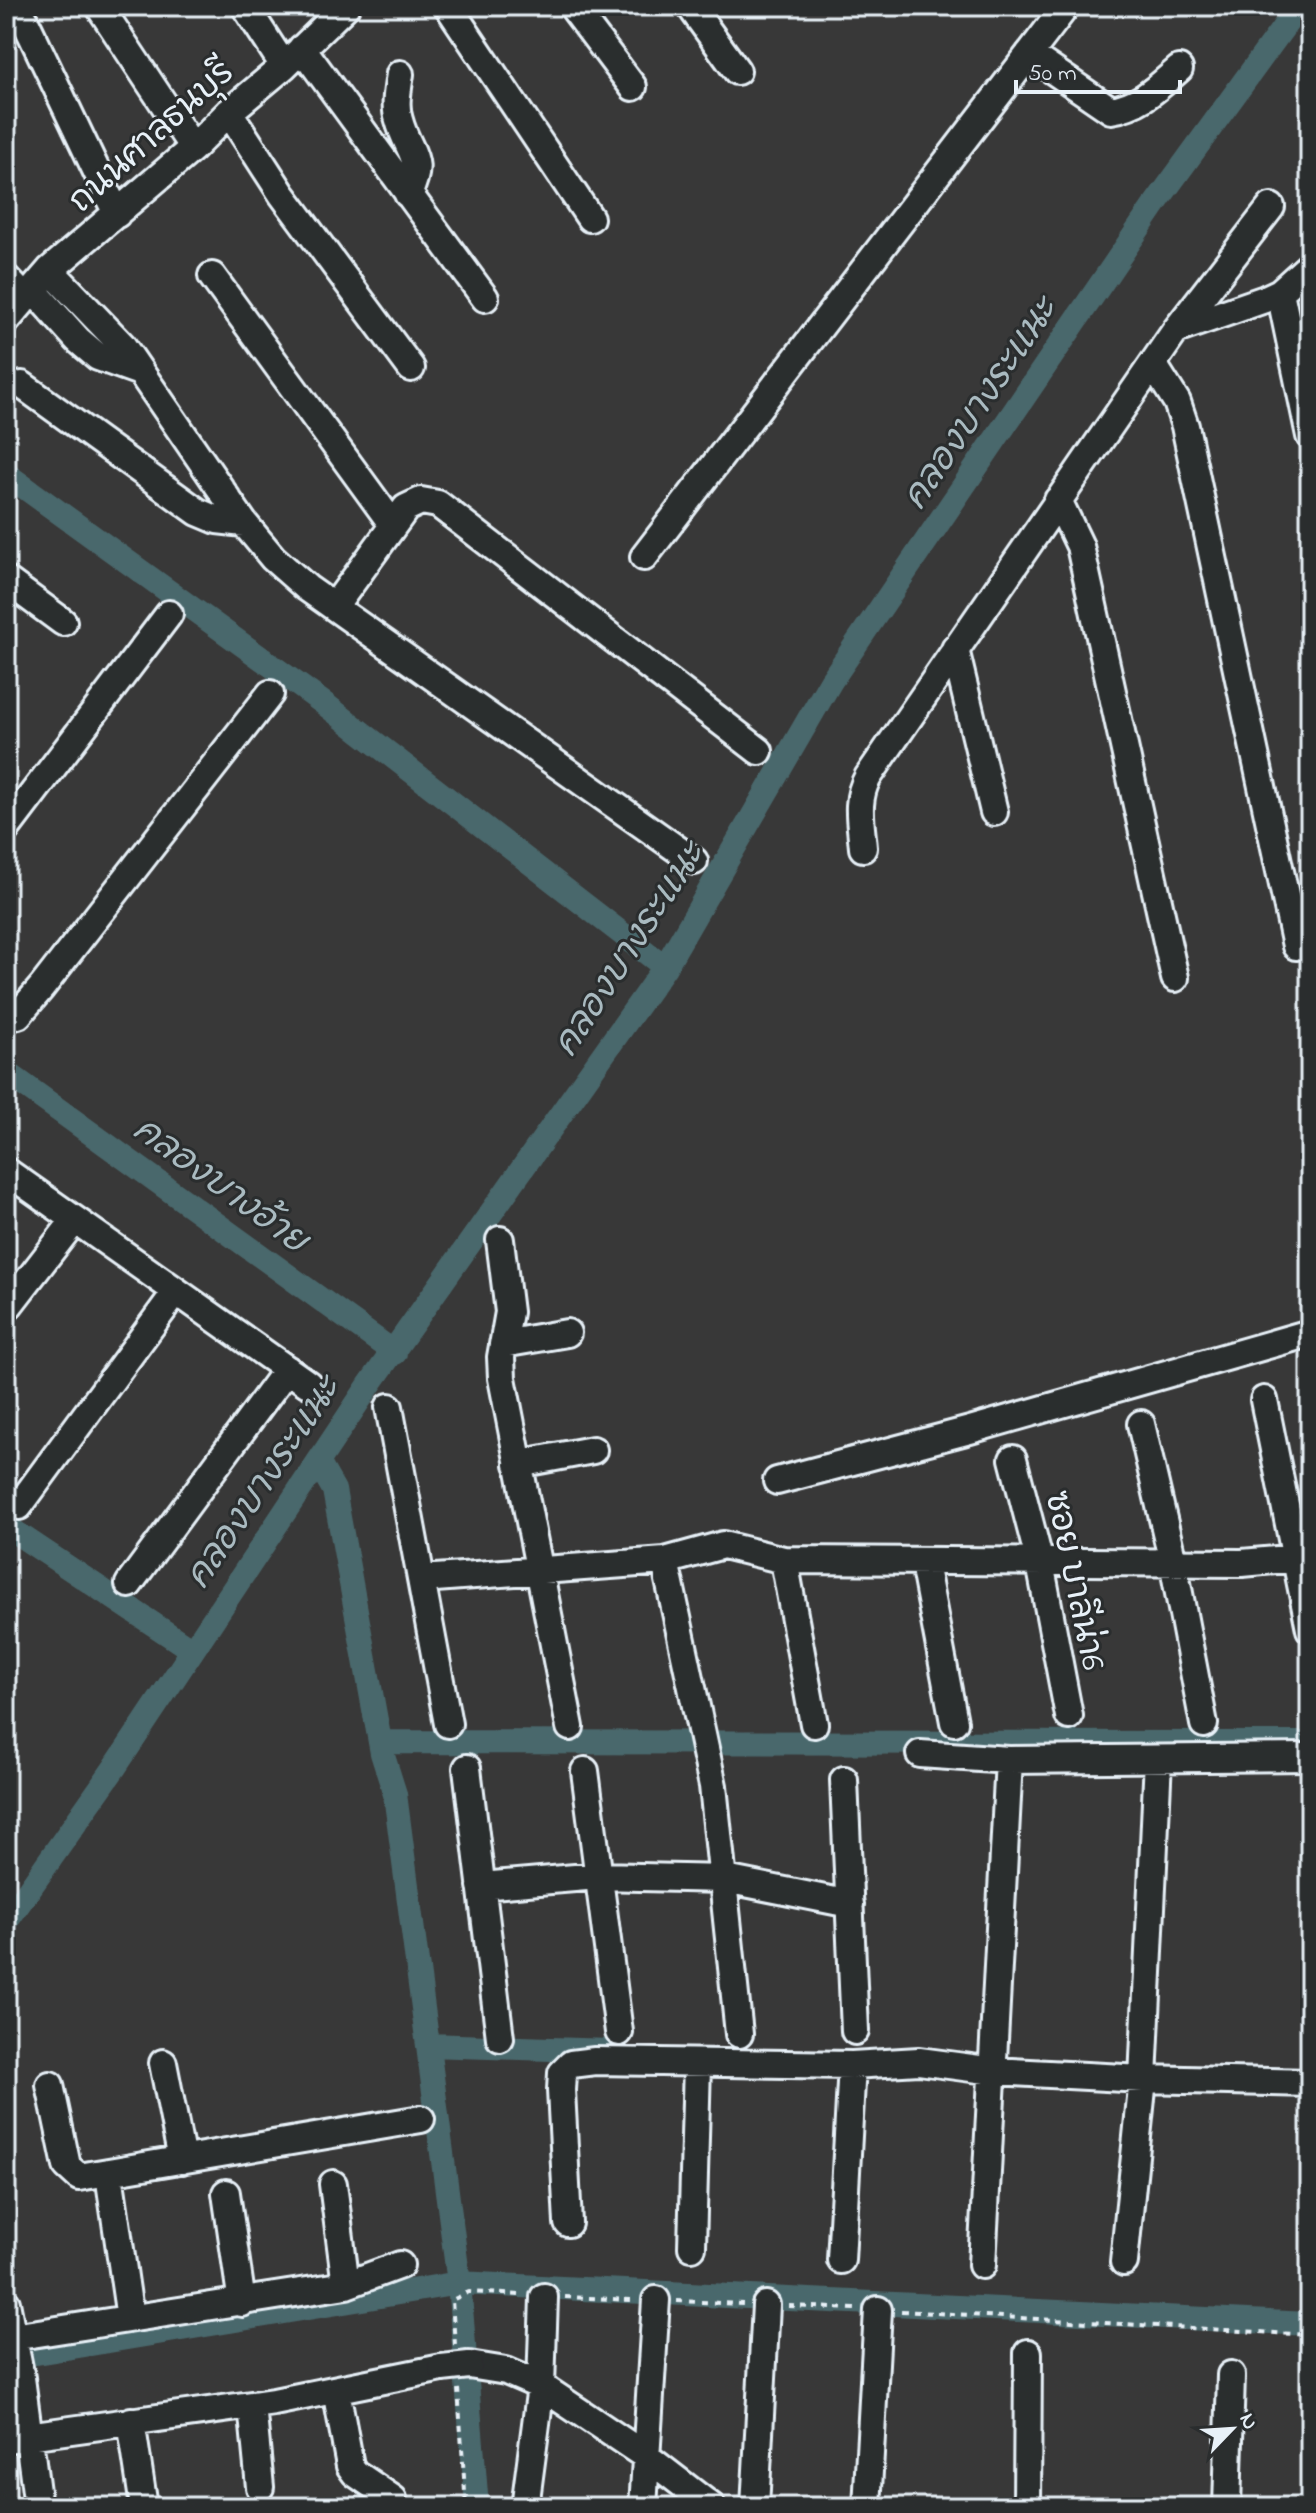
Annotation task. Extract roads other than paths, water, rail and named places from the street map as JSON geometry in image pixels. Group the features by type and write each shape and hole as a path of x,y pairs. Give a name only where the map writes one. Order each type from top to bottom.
{"street":[{"path":"18,6 117,214"},
{"path":"99,6 193,148"},
{"path":"245,6 293,57 408,194 485,298"},
{"name":"ถนนศาลธนบุรี","path":"6,321 36,286 193,148 346,6"},
{"path":"448,6 590,218"},
{"path":"572,6 633,87"},
{"path":"690,6 737,71"},
{"path":"644,557 1066,6"},
{"path":"1029,54 1111,110 1130,107 1179,69"},
{"path":"400,74 396,104 399,120 417,163 416,178 408,194"},
{"path":"229,112 282,194 411,368"},
{"path":"863,848 861,790 1176,330 1271,207"},
{"path":"1176,330 1280,292 1310,265"},
{"path":"212,276 393,525"},
{"path":"6,278 36,286 122,345 244,523 273,558 334,607 694,861"},
{"path":"1280,292 1310,436"},
{"path":"1153,364 1177,402 1185,426 1296,946"},
{"path":"22,385 198,512 217,520 244,523"},
{"path":"1058,500 1080,546 1175,978"},
{"path":"334,607 406,508 421,501 438,504 759,751"},
{"path":"6,580 63,622"},
{"path":"6,829 169,614"},
{"path":"955,649 994,812"},
{"path":"6,1018 18,1015 42,987 270,694"},
{"path":"6,1171 298,1377 129,1584"},
{"path":"6,1309 74,1221"},
{"path":"500,1240 509,1296 502,1378 570,1727"},
{"path":"19,1506 176,1292"},
{"path":"503,1344 567,1333"},
{"path":"777,1481 970,1430 1310,1333"},
{"path":"1264,1400 1303,1558 1310,1629"},
{"path":"389,1407 448,1724"},
{"path":"1141,1424 1173,1562 1204,1724"},
{"path":"518,1464 593,1450"},
{"name":"ซอย บาลีน่า6","path":"1013,1459 1040,1563 1069,1716"},
{"path":"422,1579 665,1561 723,1545 784,1560 1242,1563 1303,1558"},
{"path":"784,1560 814,1724"},
{"path":"665,1561 713,1786 739,2034"},
{"path":"924,1563 954,1722"},
{"path":"920,1754 1009,1760 1310,1757"},
{"path":"1124,2262 1143,2079 1158,1759"},
{"path":"982,2265 1009,1760"},
{"path":"467,1768 500,2038"},
{"path":"585,1771 619,2032"},
{"path":"844,1780 855,2031"},
{"path":"481,1886 601,1876 725,1879 850,1904"},
{"path":"568,2223 562,2073 571,2064 595,2061 852,2065 919,2061 994,2071 1310,2083"},
{"path":"163,2063 182,2160"},
{"path":"692,2247 697,2064"},
{"path":"841,2260 852,2065"},
{"path":"50,2085 67,2166 79,2177 421,2119"},
{"path":"109,2174 130,2318"},
{"path":"333,2184 346,2285"},
{"path":"226,2193 242,2303"},
{"path":"14,2352 130,2318 346,2285 400,2265"},
{"path":"525,2507 541,2386 544,2297"},
{"path":"643,2507 656,2300"},
{"path":"6,2303 14,2352 18,2437 38,2507"},
{"path":"755,2507 766,2305"},
{"path":"867,2507 878,2310"},
{"path":"1027,2507 1028,2353"},
{"path":"18,2437 252,2405 456,2365 506,2371 541,2386 647,2457 712,2507"},
{"path":"1227,2507 1231,2375"},
{"path":"336,2390 350,2466 355,2473 393,2499"},
{"path":"252,2405 260,2487"},
{"path":"131,2421 144,2507"}],"waterway":[{"name":"คลองบางระแนะ","path":"6,1922 115,1767 370,1384 665,967 831,681 1158,200 1299,6"},
{"path":"6,474 326,705 665,967"},
{"name":"คลองบางอ้าย","path":"6,1072 395,1353"},
{"path":"318,1462 334,1490 382,1753 395,1794 459,2283 477,2507"},
{"path":"6,1526 192,1650"},
{"path":"380,1742 1310,1743"},
{"path":"428,2045 610,2051"},
{"path":"6,2358 459,2283 1310,2324"}]}
